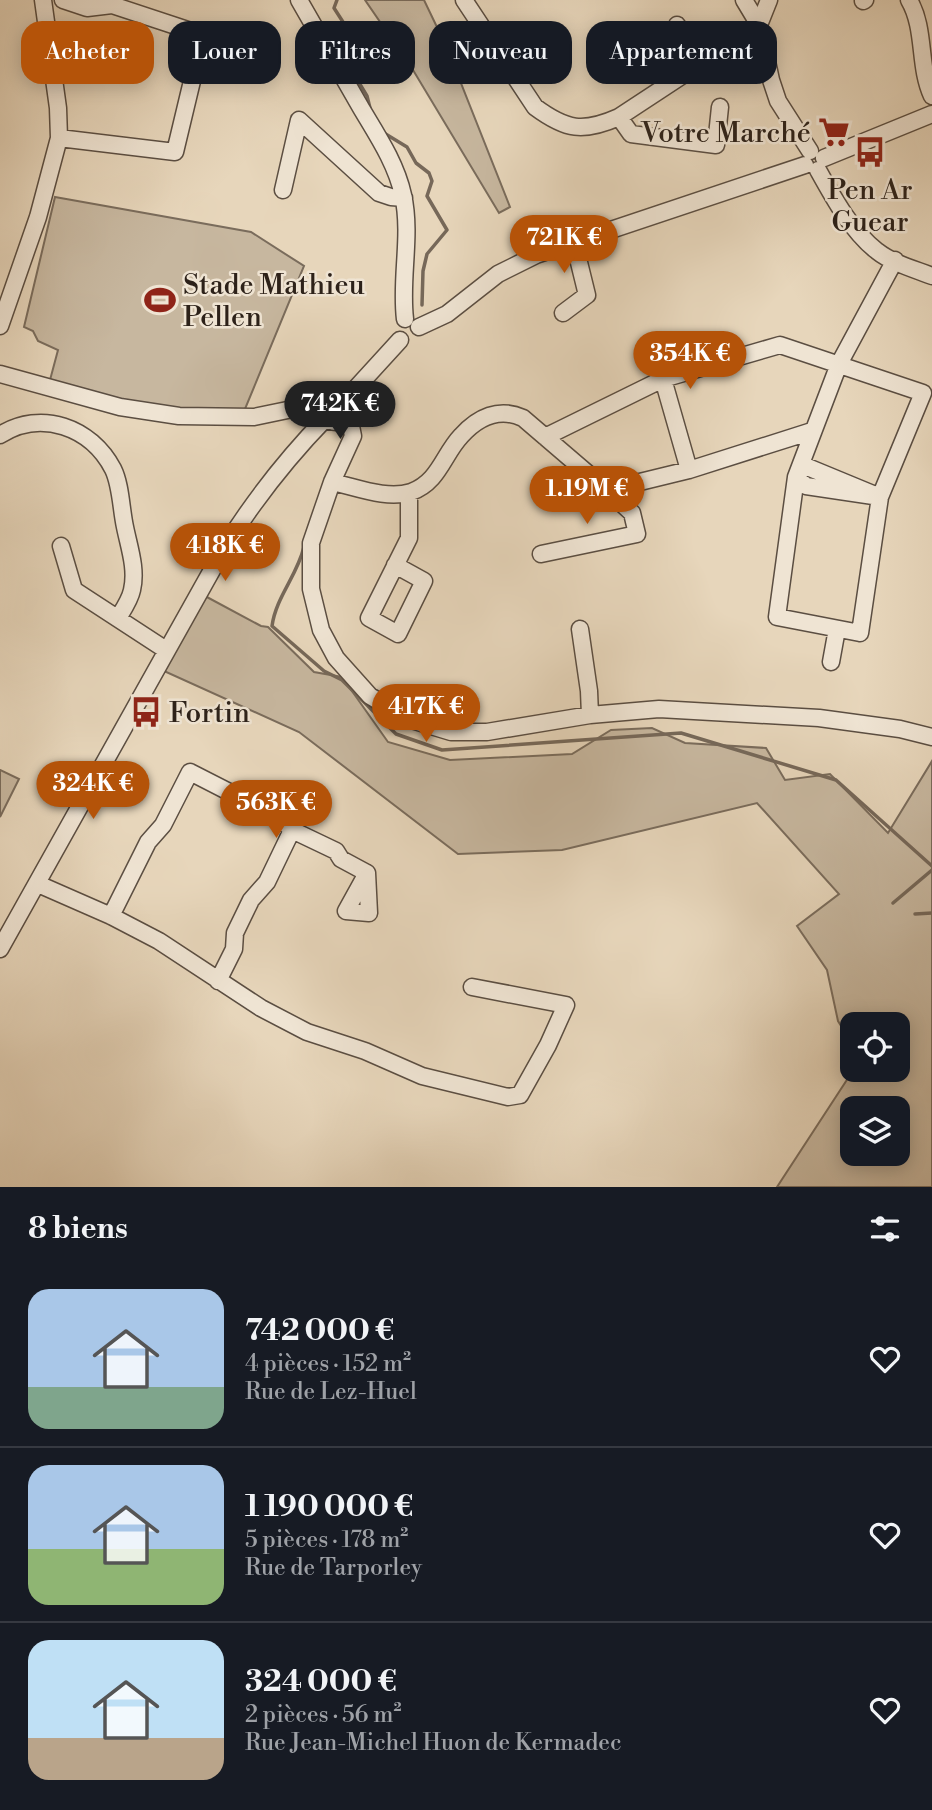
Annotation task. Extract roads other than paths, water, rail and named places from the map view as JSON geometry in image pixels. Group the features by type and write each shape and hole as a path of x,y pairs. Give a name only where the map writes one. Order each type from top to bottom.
{"street":[{"path":"0,326 4,299 38,217 59,138 57,94 43,0"},
{"path":"59,138 175,152 203,35 112,5 87,8 63,0"},
{"path":"299,0 386,151 398,178 404,198 407,246 404,306 412,323"},
{"path":"464,0 535,107 552,120 574,127 597,127 619,117 668,84"},
{"path":"744,0 756,21"},
{"path":"760,21 769,0"},
{"path":"909,0 915,11 925,82 932,96"},
{"path":"772,84 778,101 828,189 867,242 878,253 932,276"},
{"path":"619,117 631,134 716,145 720,107"},
{"path":"347,398 400,340 396,335 399,322 412,323 447,313 510,267 536,254 814,161 932,114"},
{"path":"283,190 299,120 379,192 404,198"},
{"path":"563,313 587,295 574,242"},
{"path":"545,437 663,379 780,345 839,364 923,393 880,497 860,633 777,617 796,477 839,364 895,260"},
{"path":"0,374 120,407 167,414 254,417 302,407 324,413 338,423 349,416"},
{"path":"663,379 689,470"},
{"path":"3,940 38,884 226,545 251,506 324,413 323,403 331,395 347,398 351,407 349,416 353,436 332,482 311,542 311,589 321,630 336,658 370,696 408,719 451,732 487,732 590,715 659,709 752,713 856,723 932,737"},
{"path":"281,412 299,420 303,427 304,440"},
{"path":"332,482 386,494 409,493 433,478 460,436 488,416 510,412 523,418 632,513 637,534 541,554"},
{"path":"0,435 30,423 65,425 90,441 111,465 115,472 134,570 132,590 118,618"},
{"path":"607,491 689,470 812,431"},
{"path":"796,477 805,466 880,497"},
{"path":"395,565 409,538 409,493"},
{"path":"61,546 74,590 166,650"},
{"path":"580,629 590,691 590,715"},
{"path":"831,662 837,629"},
{"path":"111,916 148,842 163,825 190,772 278,817 292,830 336,851 341,859 367,873"},
{"path":"218,981 234,949 235,933 251,900 267,882 292,830"},
{"path":"38,884 159,940 261,1008 307,1032 365,1051 422,1076 508,1097 520,1095 548,1045 566,1005 472,987"}],"waterway":[{"path":"337,0 334,8 344,26 332,32 332,38 367,96 370,108"},
{"path":"384,133 407,147 416,163 429,173 432,181 427,196 447,230 427,254 423,271 422,305"},
{"path":"304,547 274,615 272,626 324,671 342,680 396,734 442,750 681,733 836,780 932,866"},
{"path":"893,903 932,870"},
{"path":"915,914 932,913"}],"place":[{"name":"Votre Marché","path":"834,132"},
{"name":"Pen Ar Guear","path":"870,152"},
{"name":"Stade Mathieu Pellen","path":"160,300"},
{"name":"Fortin","path":"146,712"}]}
